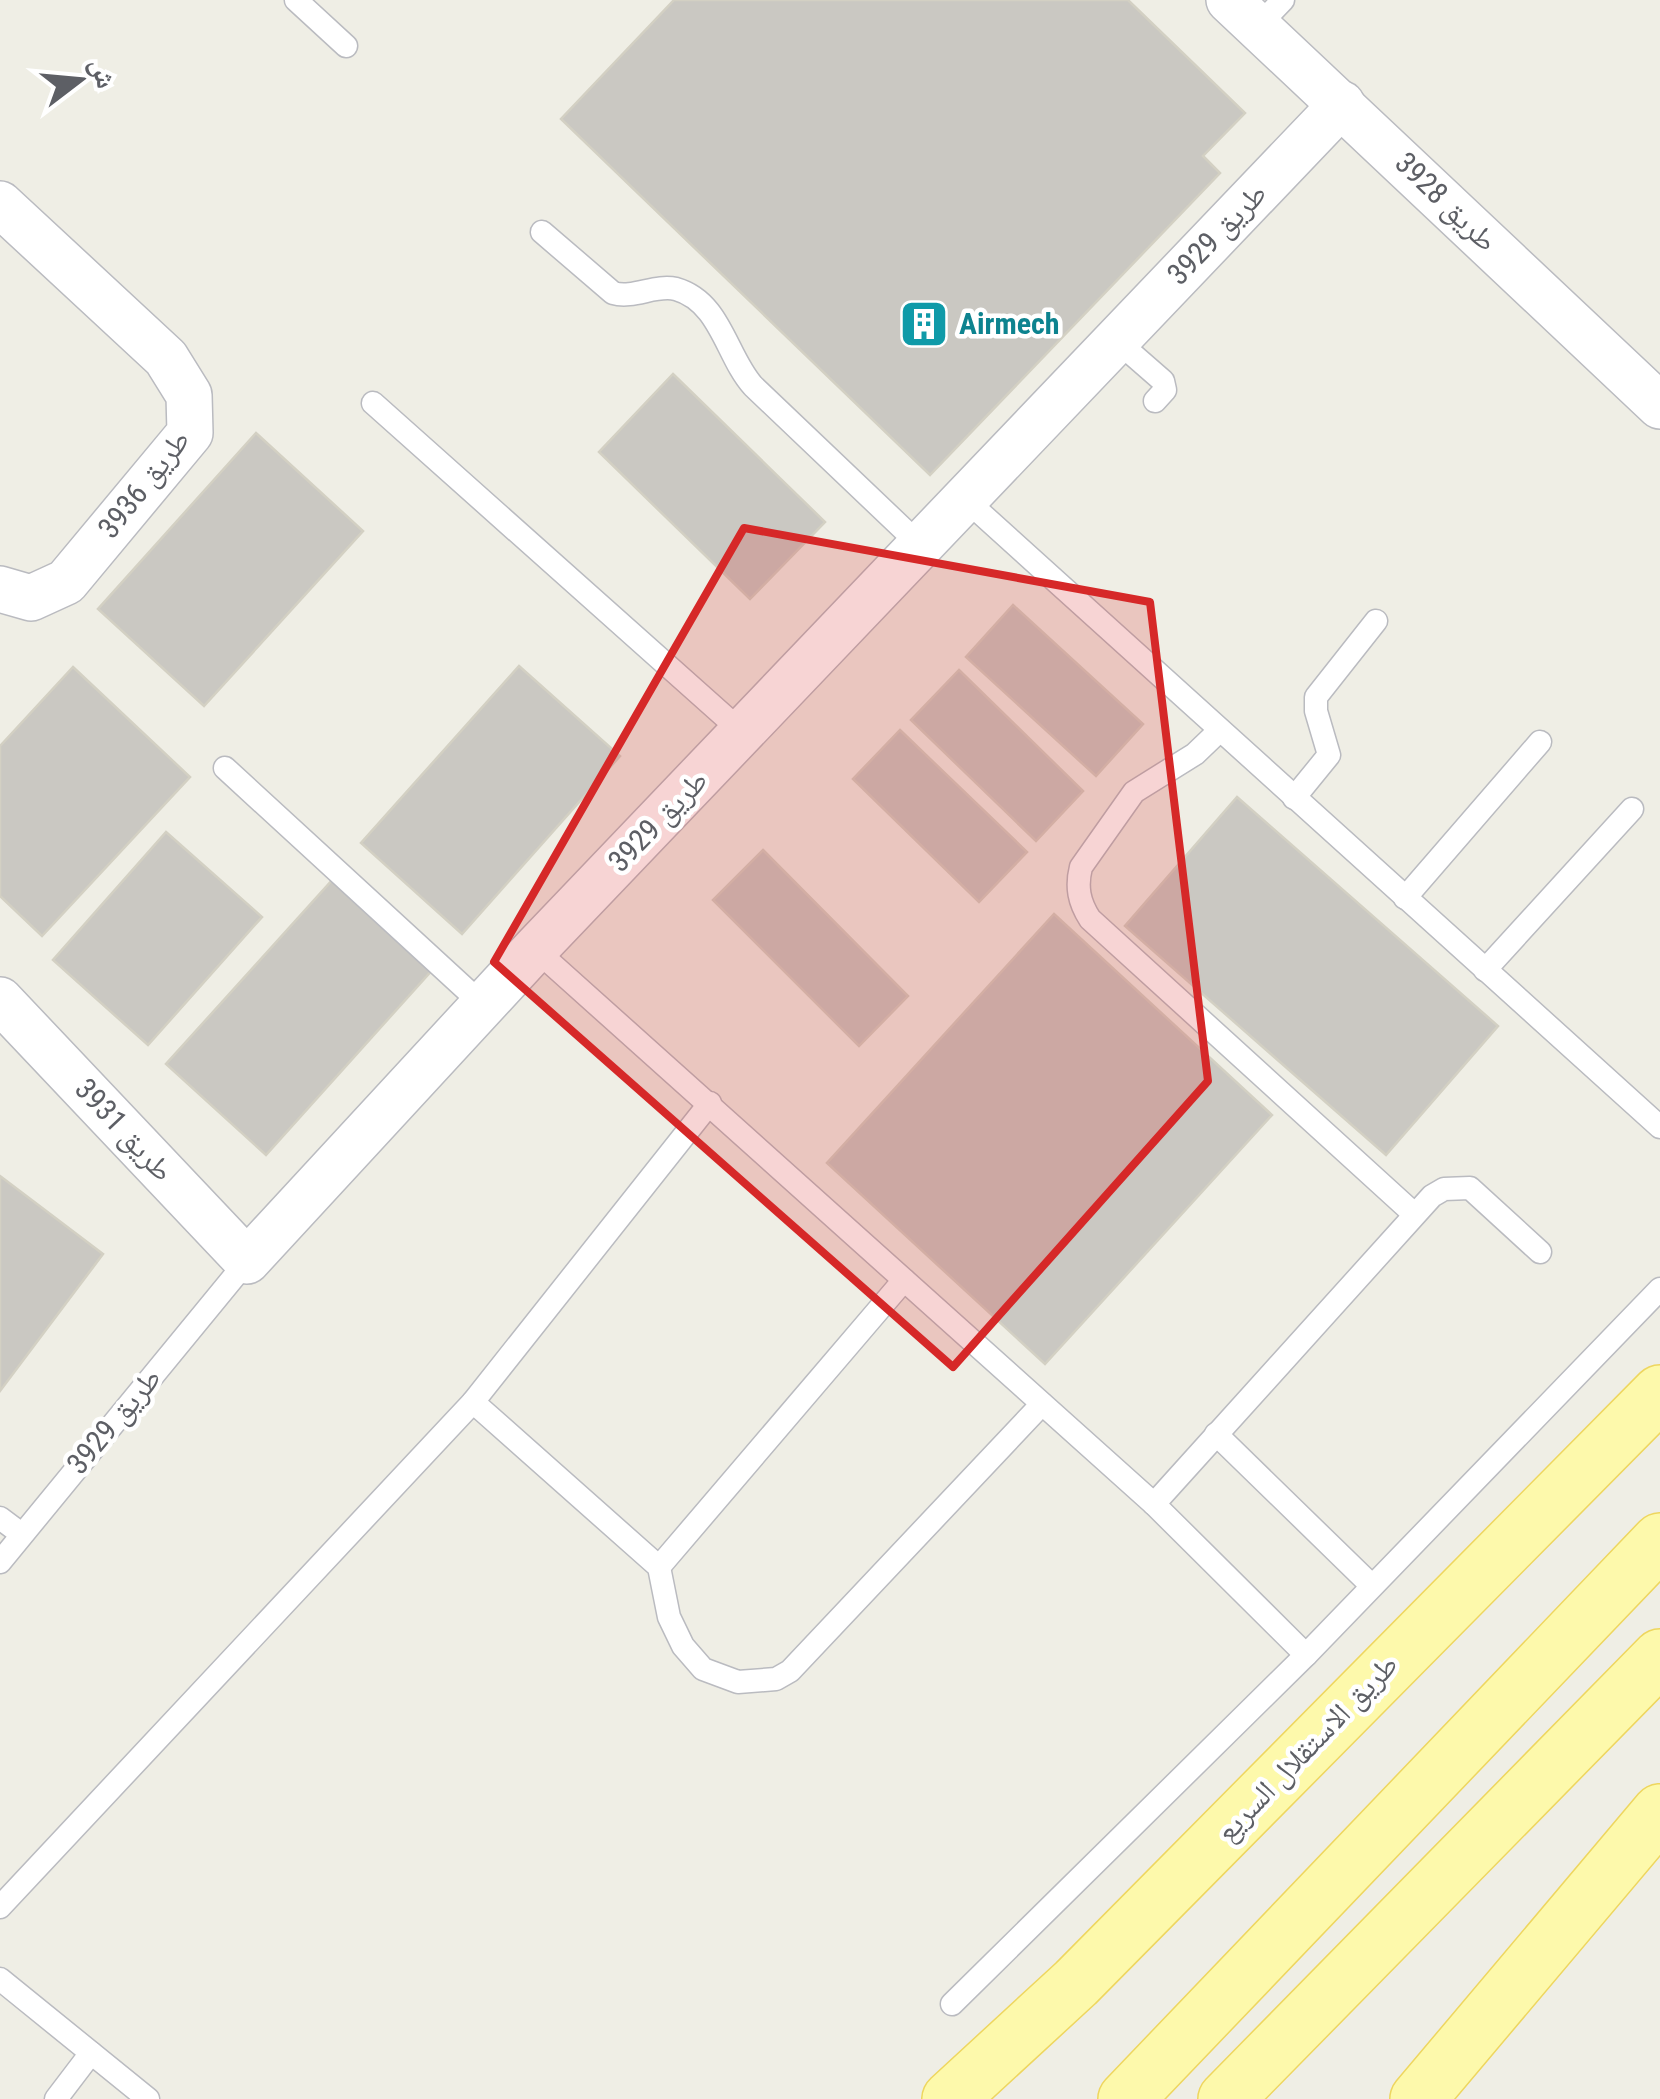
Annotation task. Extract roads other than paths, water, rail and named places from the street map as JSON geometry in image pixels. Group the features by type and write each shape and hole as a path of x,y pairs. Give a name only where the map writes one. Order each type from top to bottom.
{"main road":[{"name":"طريق الاستقلال السريع","path":"950,2099 1076,1983 1660,1393"},
{"path":"1137,2088 1660,1541"},
{"path":"1226,2099 1660,1656"},
{"path":"1418,2099 1660,1812"}],"street":[{"name":"طريق 3928","path":"1257,9 1342,104 1660,406"},
{"name":"طريق 3929","path":"247,1261 535,949 1342,104"},
{"name":"طريق 3936","path":"0,204 166,358 189,395 193,414 190,432 66,582 32,598 0,589"},
{"name":"طريق 3931","path":"0,1000 247,1261"}],"lane":[{"path":"296,0 346,46"},
{"path":"542,232 613,293 675,289 706,310 725,333 737,365 752,386 920,545"},
{"path":"1116,340 1163,382 1165,390 1156,401"},
{"path":"373,403 742,732"},
{"path":"965,498 1660,1127"},
{"path":"1294,798 1329,755 1316,697 1376,621"},
{"path":"1220,730 1195,754 1134,792 1082,867 1078,880 1082,907 1090,920 1413,1213"},
{"path":"1405,898 1540,742"},
{"path":"225,768 483,1005"},
{"path":"1486,970 1632,809"},
{"path":"535,949 1154,1504 1306,1655"},
{"path":"0,1907 473,1402 710,1103"},
{"path":"1154,1504 1413,1213 1444,1188 1470,1188 1540,1252"},
{"name":"طريق 3929","path":"0,1562 247,1261"},
{"path":"660,1567 904,1280"},
{"path":"952,2004 1306,1655 1660,1289"},
{"path":"473,1402 660,1567 669,1617 683,1646 703,1669 738,1682 776,1680 1042,1404"},
{"path":"1216,1434 1372,1585"},
{"path":"0,1518 20,1533"},
{"path":"0,1979 148,2099"},
{"path":"56,2099 91,2052"}],"place":[{"name":"Airmech","path":"924,324"}]}
